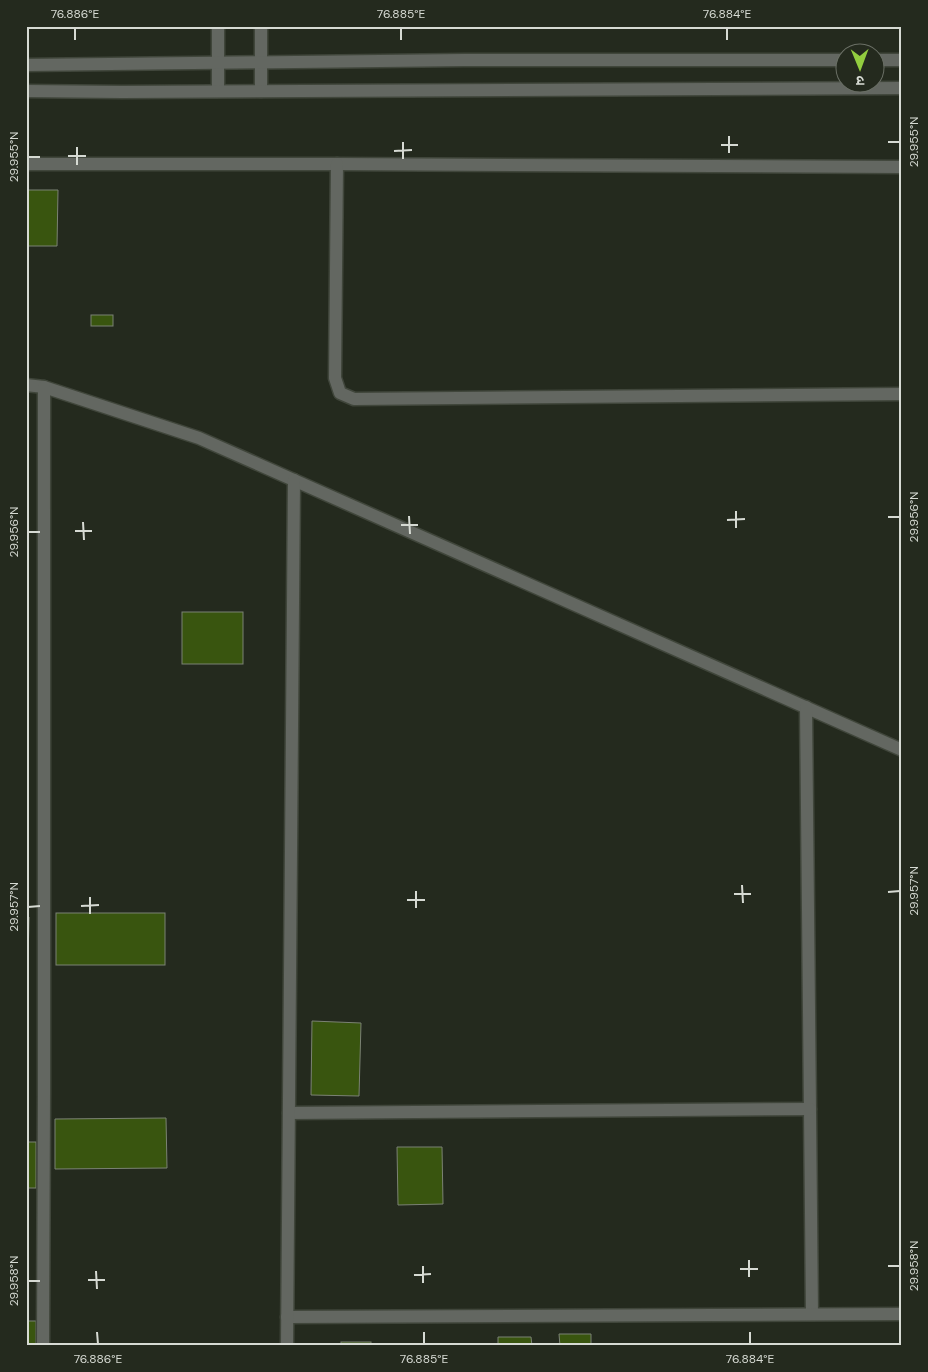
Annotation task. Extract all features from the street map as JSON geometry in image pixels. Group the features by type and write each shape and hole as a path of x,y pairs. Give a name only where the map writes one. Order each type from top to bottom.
{"street":[{"path":"218,26 218,91"},
{"path":"261,26 261,91"},
{"path":"26,65 464,60 836,60"},
{"path":"886,60 902,60"},
{"path":"26,91 902,88"},
{"path":"26,164 902,168"},
{"path":"337,164 335,378 340,393 354,399 902,394"},
{"path":"26,385 44,387 199,438 902,750"},
{"path":"43,1346 44,387"},
{"path":"288,1346 294,480"},
{"path":"806,707 812,1314"},
{"path":"289,1113 810,1110"},
{"path":"287,1317 902,1314"}],"building":[{"path":"26,190 58,190 57,246 26,246"},
{"path":"91,315 113,315 113,326 91,326"},
{"path":"182,612 243,612 243,664 182,664"},
{"path":"56,913 165,913 165,965 56,965"},
{"path":"26,917 29,917 28,962 26,962"},
{"path":"312,1021 361,1023 359,1096 311,1095"},
{"path":"166,1118 167,1168 55,1169 55,1119"},
{"path":"26,1142 36,1142 36,1188 26,1188"},
{"path":"397,1147 442,1147 443,1204 398,1205"},
{"path":"26,1321 36,1321 36,1346 26,1346"},
{"path":"559,1334 591,1334 591,1346 560,1346"},
{"path":"498,1337 531,1337 532,1346 498,1346"},
{"path":"341,1342 371,1342 371,1346 341,1346"}]}
